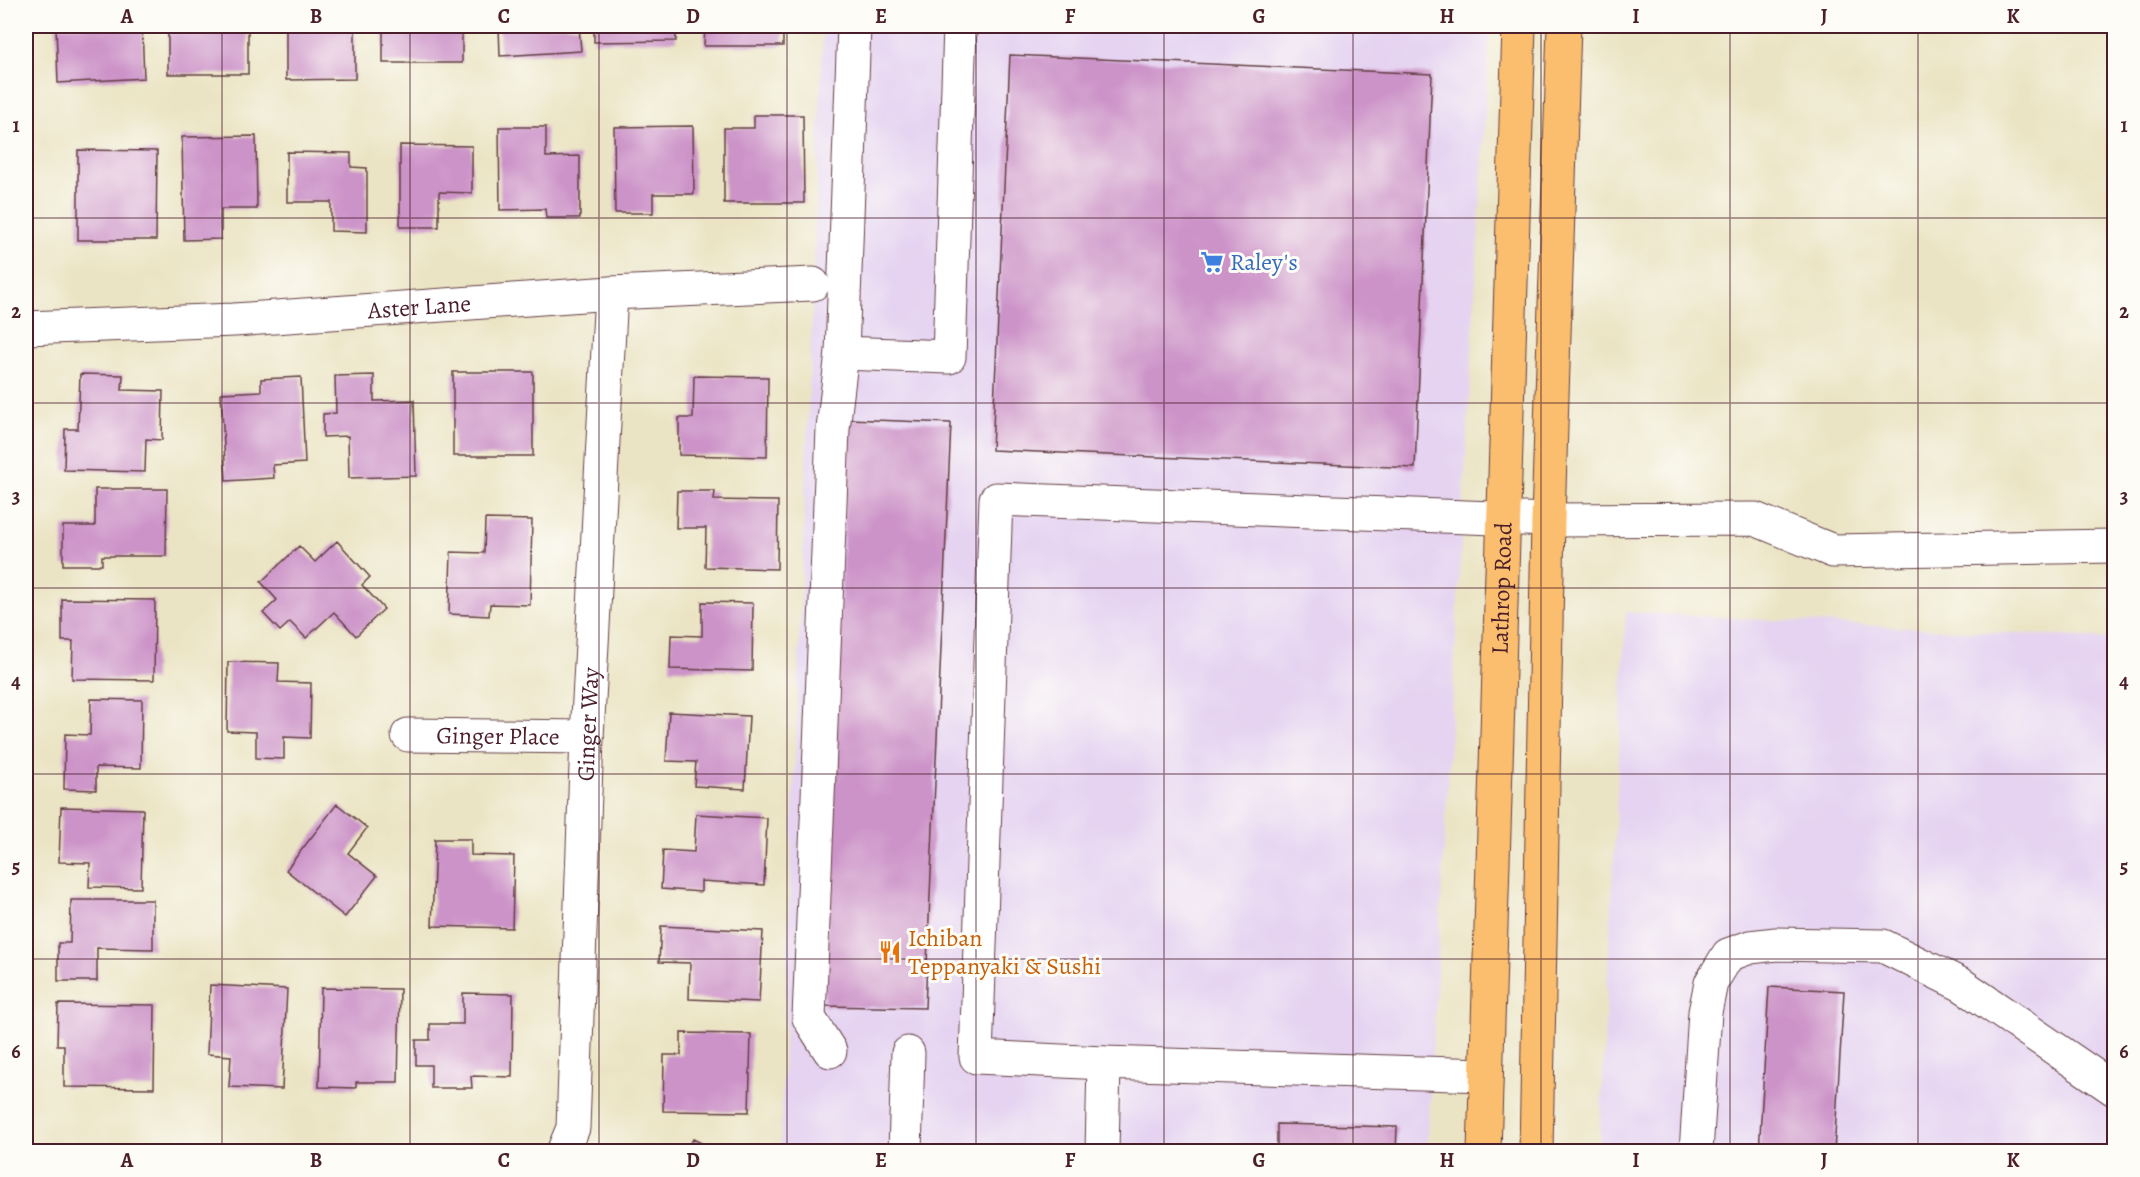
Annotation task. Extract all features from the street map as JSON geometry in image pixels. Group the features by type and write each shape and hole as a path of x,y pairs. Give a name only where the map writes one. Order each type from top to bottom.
{"main road":[{"name":"Lathrop Road","path":"1484,1152 1519,26"},
{"name":"Lathrop Road","path":"1536,1152 1548,520 1564,26"}],"street":[{"path":"830,1051 810,1018 833,429 842,353 854,26"},
{"path":"842,353 949,357 960,26"},
{"name":"Aster Lane","path":"26,328 234,320 611,293 813,284"},
{"name":"Ginger Way","path":"562,1152 573,1128 587,737 611,293"},
{"path":"1486,1075 976,1058 996,499 1548,520 1755,519 1833,551 2115,546"},
{"name":"Ginger Place","path":"408,735 587,737"},
{"path":"1696,1152 1705,1012 1711,983 1728,956 1750,947 1776,944 1883,946 1962,985 2115,1089"},
{"path":"905,1152 908,1053"},
{"path":"1102,1152 1104,1063"}],"shaded area":[{"path":"823,26 1490,26 1427,1151 780,1152"},
{"path":"1626,612 2114,639 2114,1151 1599,1152"}],"building":[{"path":"56,26 142,26 144,78 58,83"},
{"path":"168,26 248,26 248,74 168,74"},
{"path":"286,26 355,26 355,79 286,80"},
{"path":"383,26 462,26 462,63 383,63"},
{"path":"499,26 579,26 581,51 500,56"},
{"path":"594,26 676,26 676,41 594,42"},
{"path":"705,26 783,26 783,46 704,46"},
{"name":"Raley's","path":"1010,55 1432,74 1415,468 992,450"},
{"path":"754,115 803,115 804,203 724,203 724,128 754,128"},
{"path":"693,126 694,194 653,194 653,213 615,213 614,127"},
{"path":"499,127 546,127 546,157 580,156 580,218 546,218 545,209 500,210"},
{"path":"256,136 257,209 221,209 221,239 184,240 182,137"},
{"path":"400,145 472,146 472,193 439,192 439,227 400,227"},
{"path":"78,150 157,151 156,240 78,240"},
{"path":"287,152 351,153 351,167 367,168 367,232 331,231 331,202 287,202"},
{"path":"453,372 533,372 533,456 453,456"},
{"path":"80,374 123,375 122,390 163,391 162,440 146,439 145,472 64,470 65,429 78,429"},
{"path":"374,375 374,401 414,400 416,476 349,478 348,436 323,437 323,414 336,413 335,376"},
{"path":"694,376 768,377 767,457 679,455 679,418 693,418"},
{"path":"301,377 305,463 273,465 274,478 226,481 221,393 261,391 261,379"},
{"path":"848,419 951,423 925,1008 824,1006"},
{"path":"95,489 167,489 166,556 102,556 102,565 63,565 63,526 95,526"},
{"path":"677,491 715,491 714,500 778,501 777,569 705,567 706,528 676,528"},
{"path":"485,519 532,520 530,605 490,604 489,616 449,614 451,552 484,553"},
{"path":"337,541 370,577 362,585 384,609 356,636 334,612 306,638 290,622 280,631 263,613 277,600 261,582 299,546 315,562"},
{"path":"62,599 155,600 154,680 72,679 73,641 62,641"},
{"path":"702,602 753,603 752,671 670,669 671,635 702,636"},
{"path":"228,662 279,663 278,682 311,683 310,738 284,737 284,759 256,758 256,732 227,731"},
{"path":"91,699 142,700 141,768 96,767 96,790 64,789 65,734 90,735"},
{"path":"669,712 749,716 745,789 694,786 696,762 666,761"},
{"path":"337,804 367,828 348,853 377,876 345,917 286,870"},
{"path":"61,807 143,809 141,888 89,887 90,863 59,862"},
{"path":"696,814 767,818 764,885 701,881 701,892 661,889 663,850 694,852"},
{"path":"435,839 471,839 471,855 514,856 512,928 432,926"},
{"path":"71,900 153,900 153,949 97,948 97,981 58,981 58,943 70,943"},
{"path":"661,926 763,931 759,1002 689,999 690,963 659,962"},
{"path":"210,985 287,989 282,1089 229,1087 231,1056 207,1054"},
{"path":"1769,987 1844,991 1834,1152 1759,1152"},
{"path":"321,988 400,989 398,1082 356,1082 356,1088 319,1087"},
{"path":"463,993 513,994 512,1077 471,1076 472,1088 431,1088 431,1065 416,1065 416,1040 430,1040 430,1024 463,1024"},
{"path":"58,1004 155,1005 154,1088 64,1087 64,1045 57,1045"},
{"path":"681,1033 751,1034 749,1112 663,1111 664,1055 681,1055"},
{"path":"1277,1124 1397,1127 1396,1152 1277,1152"},
{"path":"693,1139 720,1152 687,1152"},
{"path":"918,1149 946,1150 946,1152 917,1152"}],"place":[{"name":"Raley's","path":"1212,262"},
{"name":"Ichiban Teppanyaki & Sushi","path":"890,952"}]}
